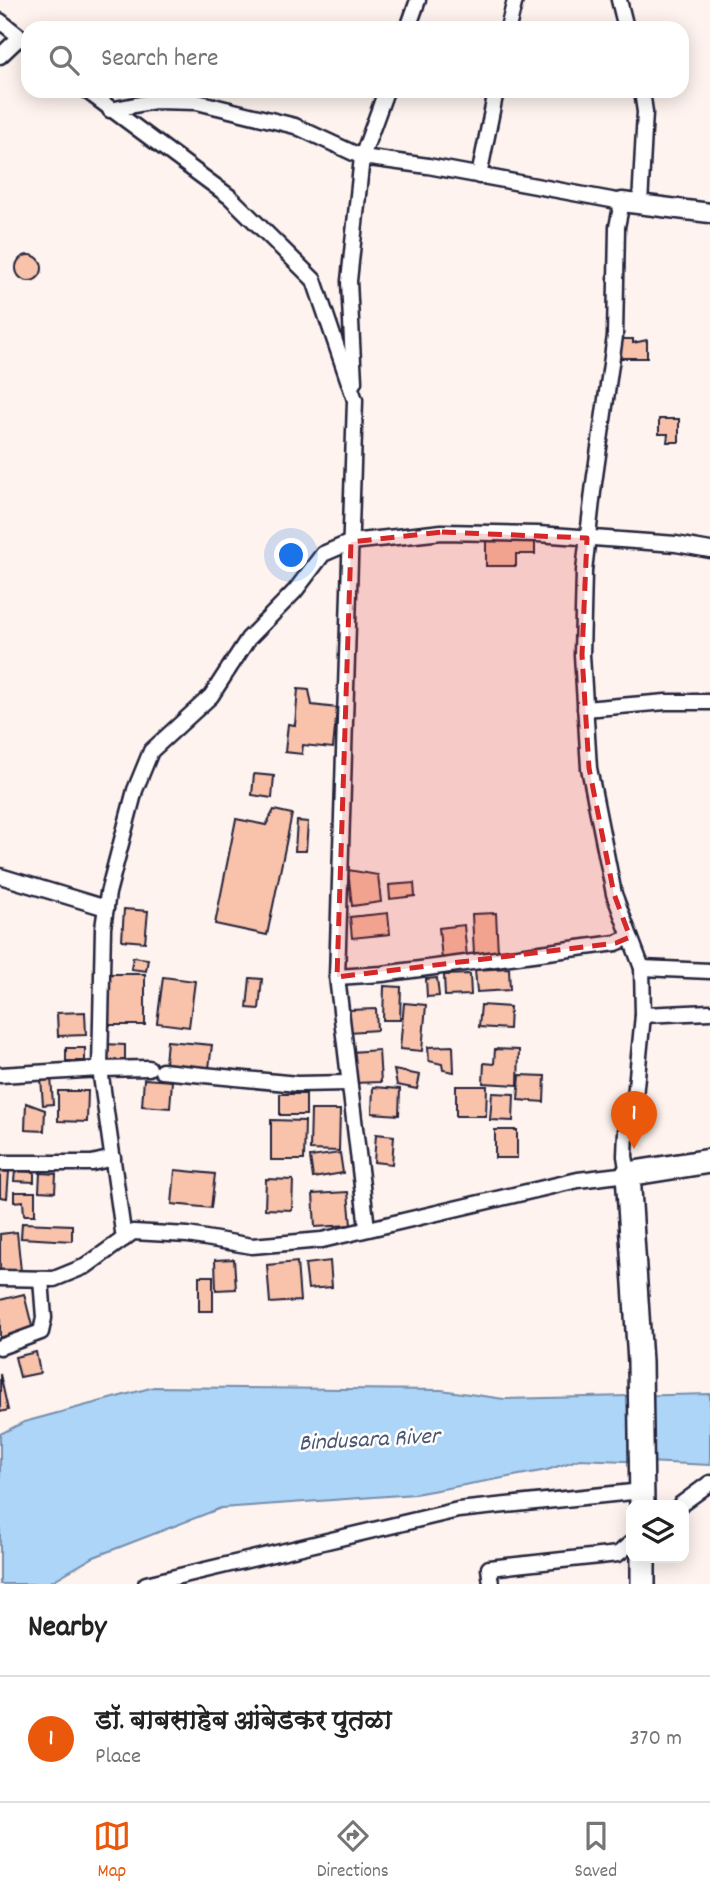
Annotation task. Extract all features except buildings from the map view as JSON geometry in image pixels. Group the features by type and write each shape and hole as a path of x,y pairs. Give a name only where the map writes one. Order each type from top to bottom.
{"main road":[{"path":"642,1498 640,1362 628,1174 710,1161"},
{"path":"643,1563 643,1584"}],"street":[{"path":"410,21 418,0"},
{"path":"510,21 515,0"},
{"path":"619,0 624,21"},
{"path":"0,21 21,38"},
{"path":"0,56 21,42"},
{"path":"95,98 230,197 314,281 355,400"},
{"path":"367,1228 337,977 355,400 349,281 362,157 383,98"},
{"path":"479,176 495,98"},
{"path":"0,1278 54,1279 86,1266 133,1232 188,1235 252,1246 322,1240 578,1180 628,1174 625,1156 626,1131 634,1107 643,1015 642,968 614,894 589,768 582,655 587,538 615,336 617,228 631,203 644,125 642,98"},
{"path":"110,110 155,100 197,102 295,126 362,157 631,203 710,213"},
{"path":"124,1239 100,1069 103,928 135,790 151,751 211,696 248,639 295,590 323,554 351,542 442,532 538,534 676,544 710,550"},
{"path":"585,709 666,702 710,702"},
{"path":"0,876 106,908"},
{"path":"337,977 382,974 616,943 630,937"},
{"path":"642,968 710,971"},
{"path":"643,1015 710,1012"},
{"path":"0,1075 100,1069 155,1070 297,1084 349,1083"},
{"path":"0,1163 92,1163 113,1158"},
{"path":"0,1347 41,1332 44,1318 41,1279"},
{"path":"687,1500 710,1483"},
{"path":"146,1584 458,1510 642,1498"},
{"path":"491,1584 489,1569 618,1554 626,1547"}],"highlighted area":[{"path":"442,532 587,538 582,655 589,768 614,894 630,937 616,943 337,977 351,542"}],"water":[{"name":"Bindusara River","path":"154,1387 441,1390 504,1399 710,1394 710,1465 580,1459 547,1470 415,1494 221,1508 94,1557 47,1584 0,1584 0,1434 24,1422"}],"place":[{"name":"डॉ. बाबसाहेब आंबेडकर पुतळा","path":"634,1149"}]}
